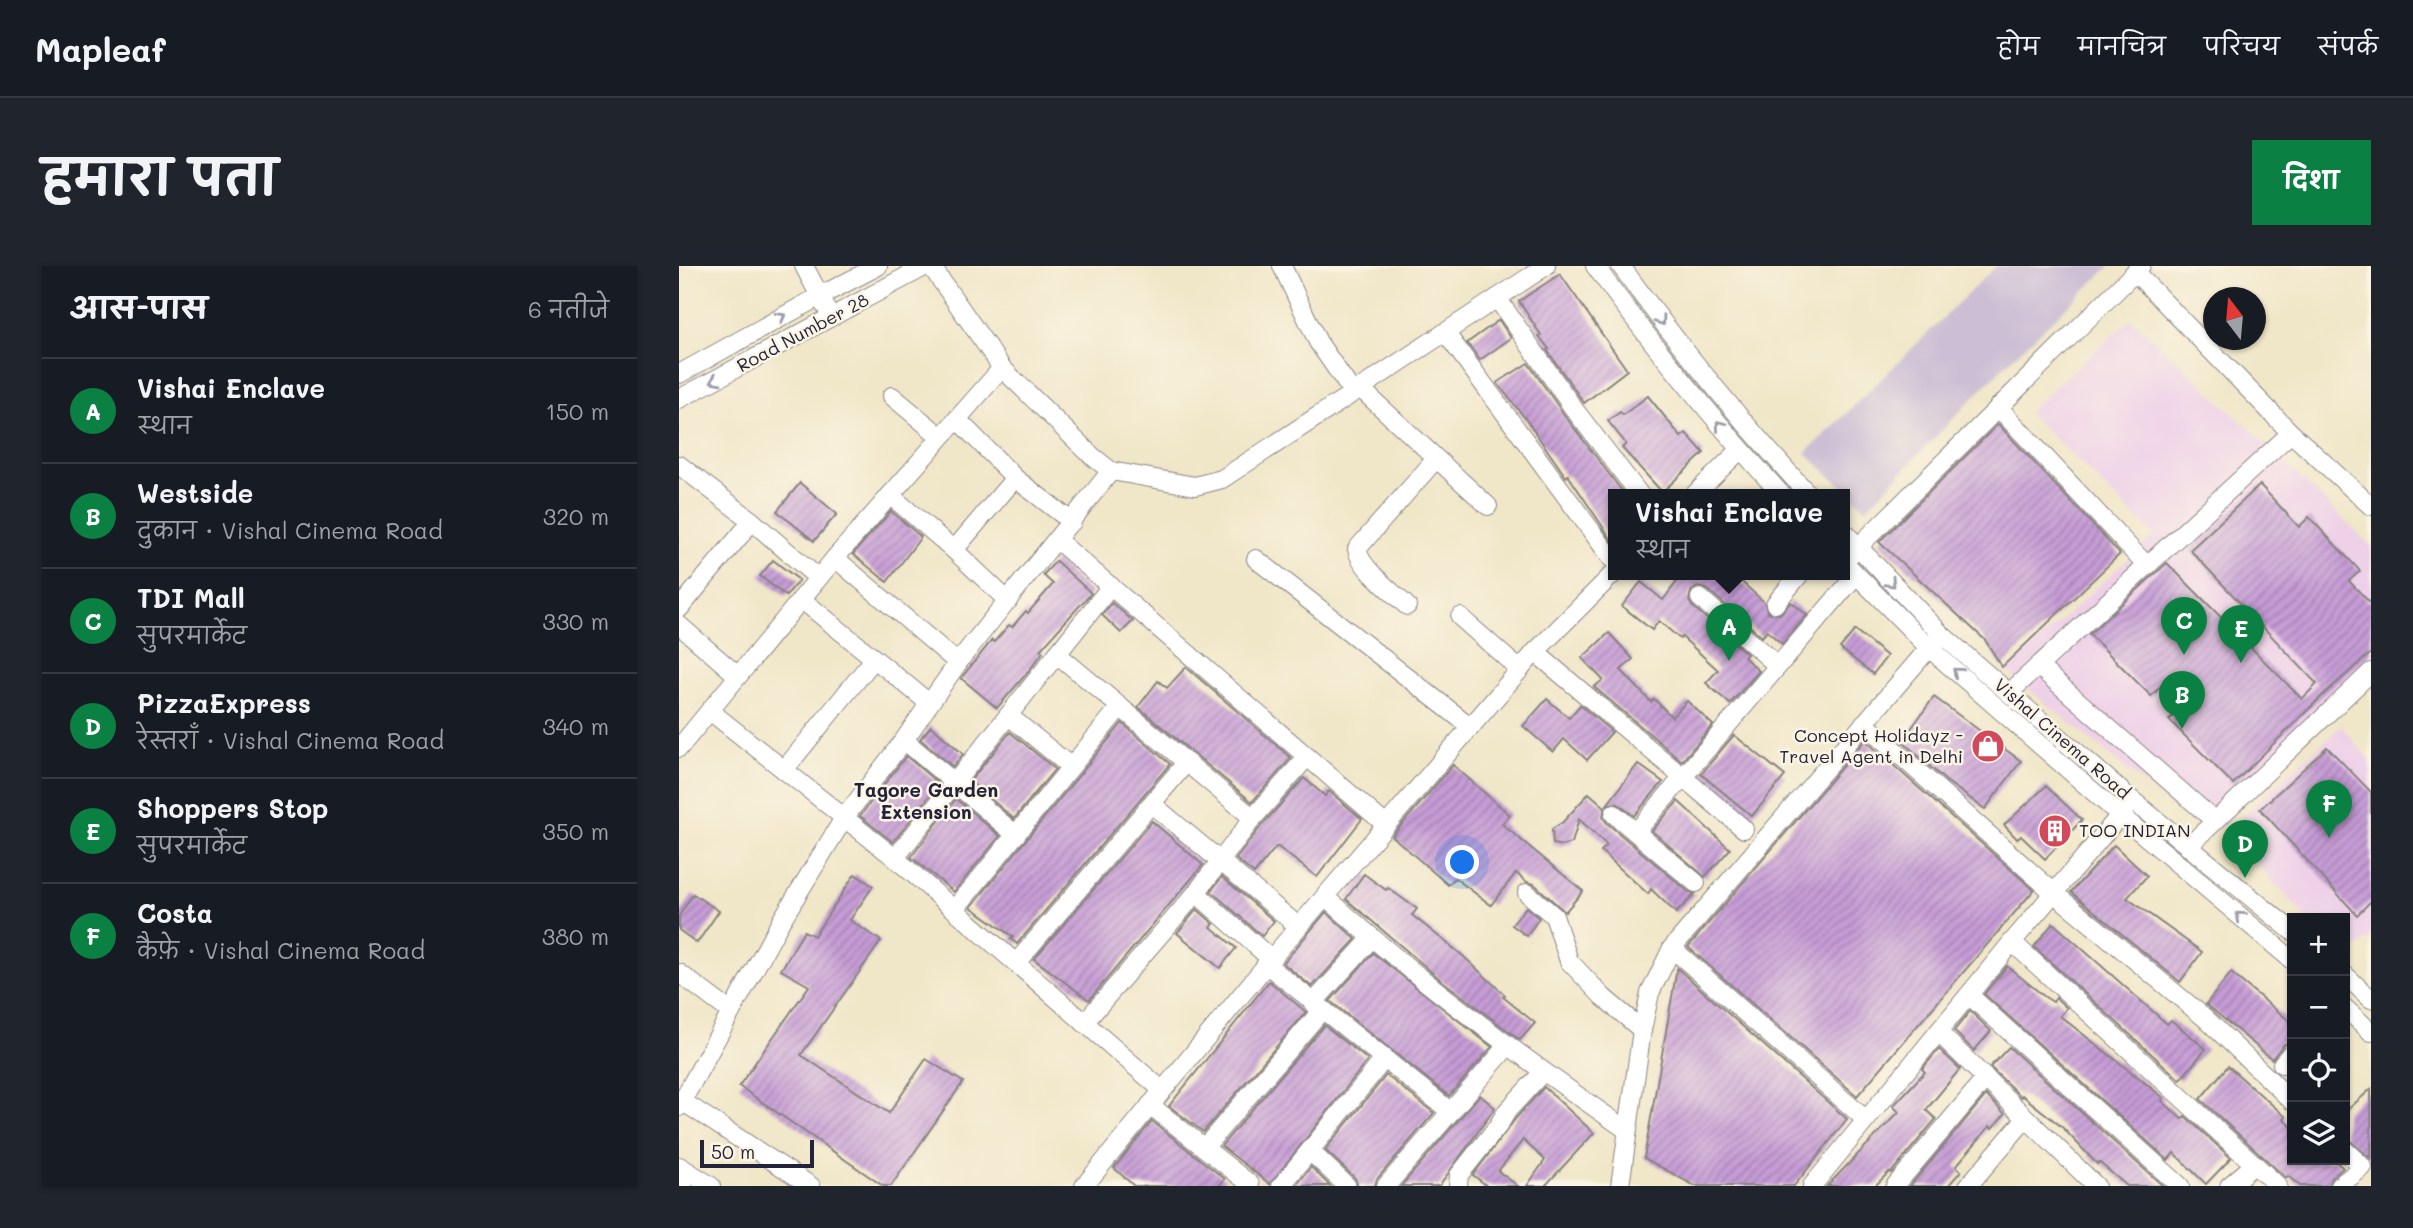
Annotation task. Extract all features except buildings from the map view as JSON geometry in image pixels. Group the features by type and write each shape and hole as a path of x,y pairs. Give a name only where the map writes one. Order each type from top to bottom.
{"street":[{"path":"804,266 831,317"},
{"name":"Road Number 28","path":"679,374 878,266"},
{"path":"928,266 1002,368 1092,456 1111,471 1195,486 1222,479 1546,266"},
{"name":"Road Number 28","path":"679,399 928,266"},
{"path":"1283,266 1318,342 1356,391 1488,506"},
{"path":"1595,266 1645,335 1771,489"},
{"path":"1621,266 1666,329 1762,444 1803,489"},
{"path":"1850,563 1857,547 2138,269 2291,433 2371,506"},
{"path":"1497,298 1574,409 1635,489"},
{"path":"1445,332 1608,553"},
{"path":"681,742 710,711 835,558 1002,368"},
{"path":"892,396 941,437"},
{"path":"1998,407 2147,566"},
{"path":"957,419 1015,478 1072,522"},
{"path":"2009,693 2291,433"},
{"path":"1701,489 1740,450"},
{"path":"1407,606 1367,568 1358,557 1357,549 1435,460"},
{"path":"679,467 752,521 818,578"},
{"path":"811,1186 681,1104 781,921 845,818 958,663 1111,471"},
{"path":"954,550 1015,478"},
{"path":"890,495 1008,601"},
{"path":"679,609 752,521"},
{"name":"Vishal Cinema Road","path":"1850,539 1935,641 2009,693 2132,800 2287,927"},
{"path":"1058,540 1386,825"},
{"path":"835,558 958,663"},
{"path":"1256,559 1471,727"},
{"name":"Vishal Cinema Road","path":"1850,569 1935,641 2120,815 2287,956"},
{"path":"1084,1186 1298,926 1535,652 1608,579"},
{"path":"1775,604 1795,580"},
{"path":"1636,832 1778,666 1839,580"},
{"path":"895,858 1111,586"},
{"path":"801,598 929,703"},
{"path":"1700,598 1778,666"},
{"path":"1460,617 1520,670"},
{"path":"679,625 739,676"},
{"path":"1620,1186 1642,1030 1650,993 1672,948 1935,641"},
{"path":"1535,652 1744,829"},
{"path":"1057,654 1253,818"},
{"path":"784,770 874,659"},
{"path":"2038,666 2215,821"},
{"path":"2188,846 2371,672"},
{"path":"955,909 1120,707"},
{"path":"710,711 895,858 1162,1090"},
{"path":"1009,716 1071,767"},
{"path":"1864,723 2054,893 2205,1018 2287,1096"},
{"path":"904,740 1016,835"},
{"path":"1084,1023 1196,892 1253,818 1307,757"},
{"path":"1016,963 1187,763"},
{"path":"1812,1186 2132,800"},
{"path":"1152,804 1298,926"},
{"path":"1614,814 1696,883"},
{"path":"1196,892 1318,1007 1451,1112"},
{"path":"1527,893 1554,916 1569,961 1603,997 1642,1030"},
{"path":"1325,896 1371,939 1507,1047 1627,1130"},
{"path":"1204,1148 1371,939"},
{"path":"2012,942 2278,1186"},
{"path":"1672,948 1866,1120"},
{"path":"679,973 731,1012"},
{"path":"2346,976 2371,999"},
{"path":"1969,995 2180,1186"},
{"path":"2350,1013 2371,1032"},
{"path":"1938,1032 2096,1186"},
{"path":"1386,1186 1507,1047"},
{"path":"1281,1186 1385,1058"},
{"path":"1458,1186 1459,1175 1499,1126 1507,1111 1543,1072"},
{"path":"1895,1186 1986,1078"},
{"path":"1150,1105 1250,1185"},
{"path":"1968,1186 2026,1118"},
{"path":"1310,1151 1347,1186"},
{"path":"2339,1186 2367,1164 2350,1153"},
{"path":"2229,1186 2255,1164"},
{"path":"679,1166 711,1186"}],"shaded area":[{"path":"1996,266 2110,266 2003,367 1866,509 1850,494 1850,489 1845,489 1806,453"},
{"path":"2131,319 2371,546 2371,666 2195,826 2007,671 2154,535 2027,412"},
{"path":"2341,726 2371,761 2371,937 2350,953 2350,913 2301,913 2227,831"}],"place":[{"name":"TDI Mall","path":"2184,655"},
{"name":"Vishai Enclave","path":"1729,661"},
{"name":"Shoppers Stop","path":"2241,663"},
{"name":"Westside","path":"2182,729"},
{"name":"Concept Holidayz - Travel Agent in Delhi","path":"1988,746"},
{"name":"TOO INDIAN","path":"2055,831"},
{"name":"Costa","path":"2329,838"},
{"name":"PizzaExpress","path":"2245,878"}],"district":[{"name":"Tagore Garden Extension","path":"926,801"}]}
